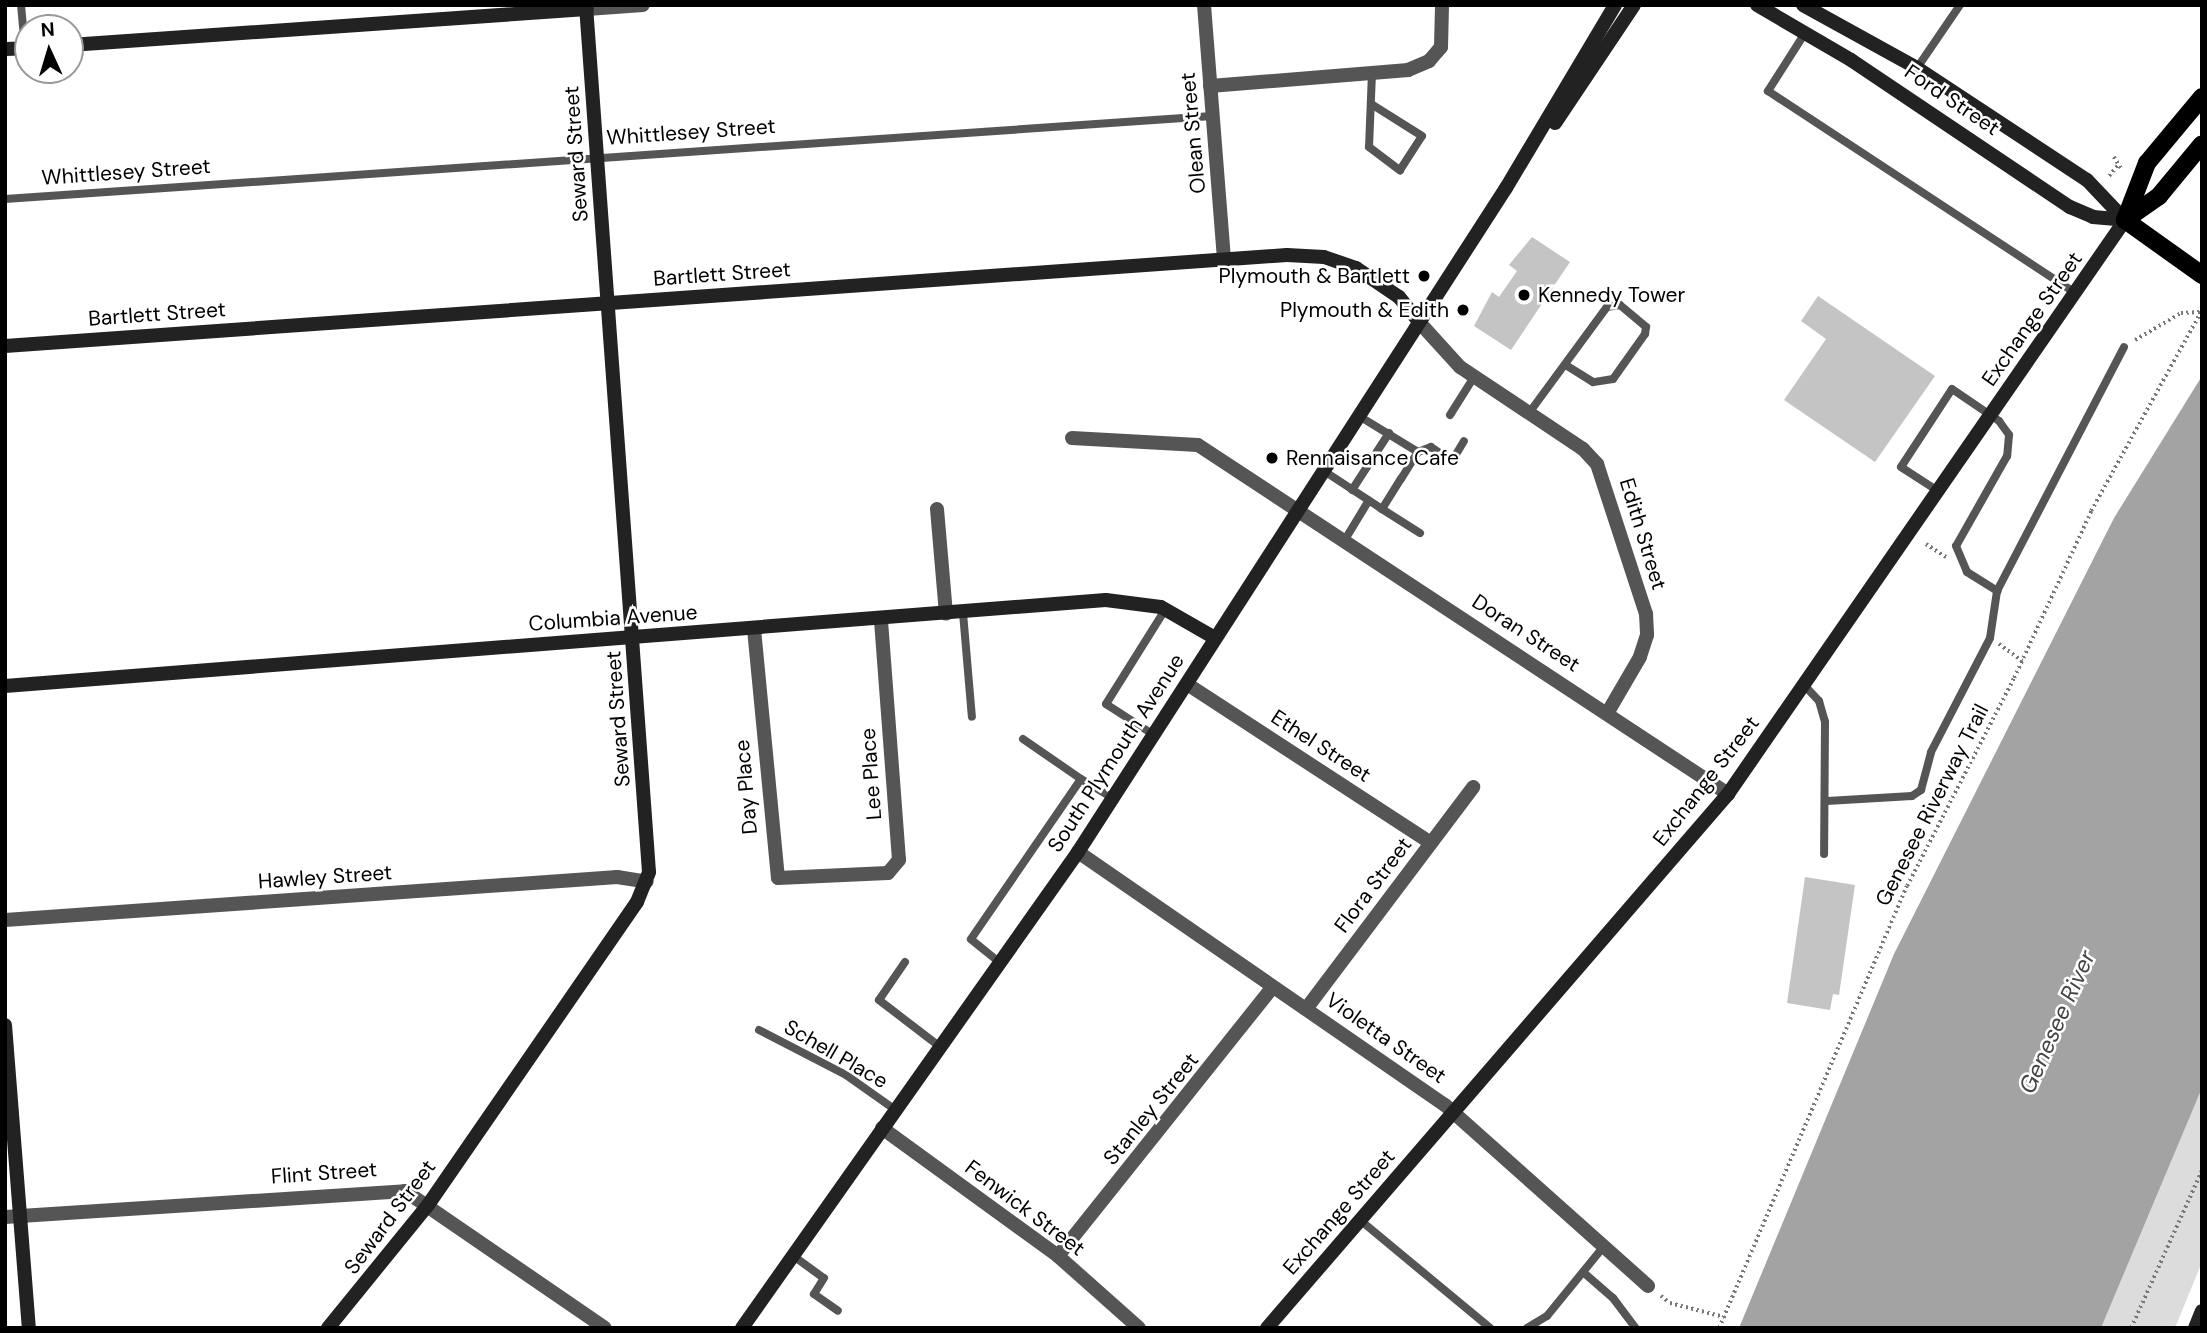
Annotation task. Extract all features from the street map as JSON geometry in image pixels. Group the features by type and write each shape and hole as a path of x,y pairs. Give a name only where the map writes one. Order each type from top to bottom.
{"main road":[{"path":"2126,220 2147,163 2202,97"},
{"path":"2126,220 2159,196 2202,144"},
{"name":"Ford Street","path":"2126,220 2202,275"}],"street":[{"path":"84,44 643,5"},
{"name":"Olean Street","path":"1204,5 1224,258"},
{"path":"1210,86 1408,70 1429,61 1441,47 1442,5"},
{"name":"South Plymouth Avenue","path":"1506,188 1615,5"},
{"name":"South Plymouth Avenue","path":"742,1328 894,1109 1078,852 1506,188 1634,5"},
{"name":"Ford Street","path":"1757,5 1805,33 2070,207 2092,217 2126,220"},
{"name":"Ford Street","path":"1803,5 1917,68 2027,140 2094,185 2126,220"},
{"name":"Seward Street","path":"328,1328 428,1205 647,882 649,854 587,7"},
{"name":"Exchange Street","path":"1267,1328 1728,794 2126,220"},
{"name":"Bartlett Street","path":"5,346 1224,258 1306,255 1340,261 1393,292 1419,322"},
{"name":"Edith Street","path":"1419,322 1446,355 1474,377 1583,449 1598,464 1646,614 1647,635 1640,657 1608,712"},
{"name":"Doran Street","path":"1072,438 1191,442 1346,538 1728,794"},
{"path":"937,509 946,614"},
{"name":"Columbia Avenue","path":"5,686 1106,600 1165,610 1215,638"},
{"name":"Lee Place","path":"841,877 888,873 898,866 881,619"},
{"name":"Day Place","path":"754,629 774,869 784,880 841,877"},
{"name":"Ethel Street","path":"1188,684 1431,843"},
{"name":"Flora Street","path":"1306,1009 1473,787"},
{"name":"Violetta Street","path":"1078,852 1454,1112 1648,1286"},
{"name":"Hawley Street","path":"5,920 617,877 647,882"},
{"name":"Stanley Street","path":"1058,1256 1273,987"},
{"path":"5,1025 13,1216 29,1328"},
{"name":"Fenwick Street","path":"882,1128 1058,1256 1139,1328"},
{"name":"Flint Street","path":"13,1216 405,1191 605,1328"},
{"path":"2195,1328 2202,1311"}],"lane":[{"path":"1917,68 1960,5"},
{"path":"1805,33 1768,91 2076,293"},
{"path":"1372,73 1373,105 1367,125 1369,147 1401,170 1422,136 1373,105"},
{"name":"Whittlesey Street","path":"5,199 598,156 1212,116"},
{"path":"1529,413 1607,307 1620,305 1646,327 1646,334 1610,381 1594,382 1566,365"},
{"path":"1827,801 1912,796 1921,790 1931,752 1990,638 1997,591 2124,347"},
{"path":"1450,415 1474,377"},
{"path":"1938,491 1901,467 1952,389 1991,415 2005,428 2010,449 1957,539 1958,559 1967,572 1997,591"},
{"path":"1359,416 1418,452"},
{"path":"1352,490 1375,462 1389,433"},
{"path":"1382,509 1398,477 1418,452 1432,447 1452,461 1464,442"},
{"path":"1324,471 1420,533"},
{"path":"1346,538 1369,500"},
{"path":"1154,736 1106,704 1165,610"},
{"path":"963,613 972,717"},
{"path":"1804,685 1819,701 1824,715 1827,801 1824,854"},
{"path":"1023,739 1113,798"},
{"path":"999,962 971,939 1081,779"},
{"path":"905,962 879,1000 939,1046"},
{"name":"Schell Place","path":"760,1030 846,1075 894,1109"},
{"path":"1360,1220 1490,1328"},
{"path":"1527,1328 1547,1316 1604,1246"},
{"path":"792,1255 824,1278 814,1294 838,1311"},
{"path":"1583,1272 1612,1298 1636,1328"}],"path":[{"path":"2109,176 2119,167 2114,157"},
{"path":"2124,347 2181,313 2201,311"},
{"name":"Genesee Riverway Trail","path":"1719,1328 1907,886 2022,661 2091,511 2201,311"},
{"path":"1926,544 1958,559"},
{"path":"1990,638 2022,661"},
{"path":"2131,1328 2202,1170"},
{"path":"1648,1286 1670,1303 1724,1317"}],"shaded area":[{"path":"2202,1088 2202,1262 2175,1328 2101,1328"}],"water":[{"name":"Genesee River","path":"2202,376 2202,1088 2101,1328 1739,1328 1894,954 2114,518"}],"building":[{"name":"Kennedy Tower","path":"1532,237 1570,262 1511,350 1474,326 1492,292 1499,297 1517,271 1509,265"},
{"path":"1818,296 1935,376 1875,462 1784,400 1826,339 1801,321"},
{"path":"1805,877 1855,885 1839,995 1833,994 1830,1010 1787,1003"}],"place":[{"name":"Plymouth & Bartlett","path":"1424,276"},
{"name":"Kennedy Tower","path":"1524,295"},
{"name":"Plymouth & Edith","path":"1463,310"},
{"name":"Rennaisance Cafe","path":"1272,458"}]}
